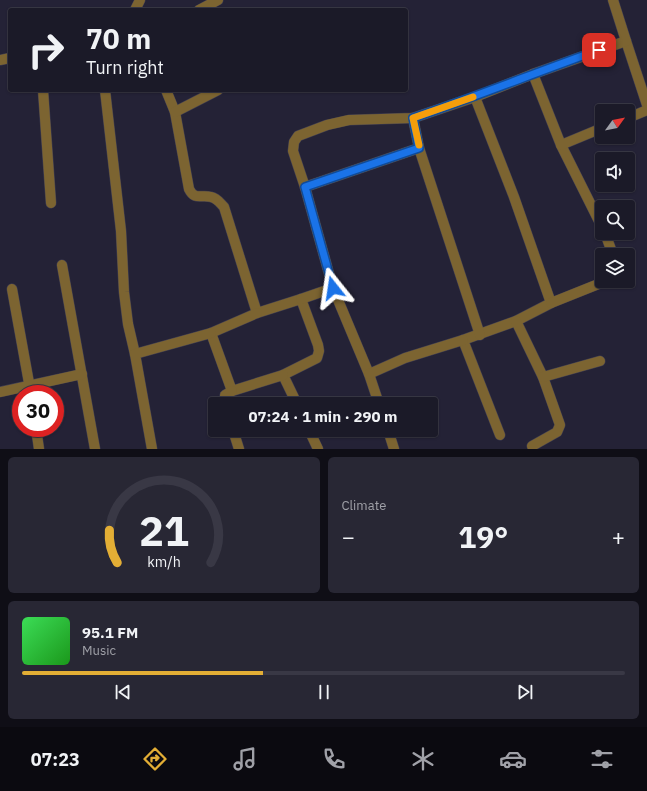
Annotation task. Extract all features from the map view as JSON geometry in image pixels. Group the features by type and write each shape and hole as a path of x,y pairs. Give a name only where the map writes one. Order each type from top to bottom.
{"street":[{"path":"203,8 218,0"},
{"path":"613,0 647,104"},
{"path":"377,397 369,374 333,288 305,187 293,151 294,142 298,136 327,125 349,120 413,118 475,97 533,74 626,41"},
{"path":"533,74 561,145 595,213"},
{"path":"43,92 51,203"},
{"path":"105,92 121,231 124,292 128,324 135,354 152,449"},
{"path":"167,92 175,112 189,189 196,196 212,197 224,207 257,313"},
{"path":"175,112 214,92"},
{"path":"475,97 514,197 551,303"},
{"path":"635,115 647,110"},
{"path":"413,118 419,148 480,335"},
{"path":"561,145 595,131"},
{"path":"305,187 419,148"},
{"path":"62,265 95,449"},
{"path":"369,374 405,358 480,335 516,322 551,303 595,285"},
{"path":"135,354 211,333 257,313 333,288"},
{"path":"12,289 30,385"},
{"path":"225,397 225,395 232,391 283,374 317,358 319,351 318,345 301,299"},
{"path":"516,322 543,377 560,425 557,432 532,446"},
{"path":"211,333 232,391"},
{"path":"463,340 500,435"},
{"path":"543,377 600,361"},
{"path":"47,385 82,374"},
{"path":"283,374 294,397"},
{"path":"0,392 12,391"},
{"path":"37,437 39,449"},
{"path":"235,437 239,449"},
{"path":"312,437 318,449"},
{"path":"390,437 394,449"}],"slow traffic":[{"path":"419,145 413,118 473,97"}],"route":[{"path":"333,288 305,187 419,148 413,118 475,97 599,50"}]}
